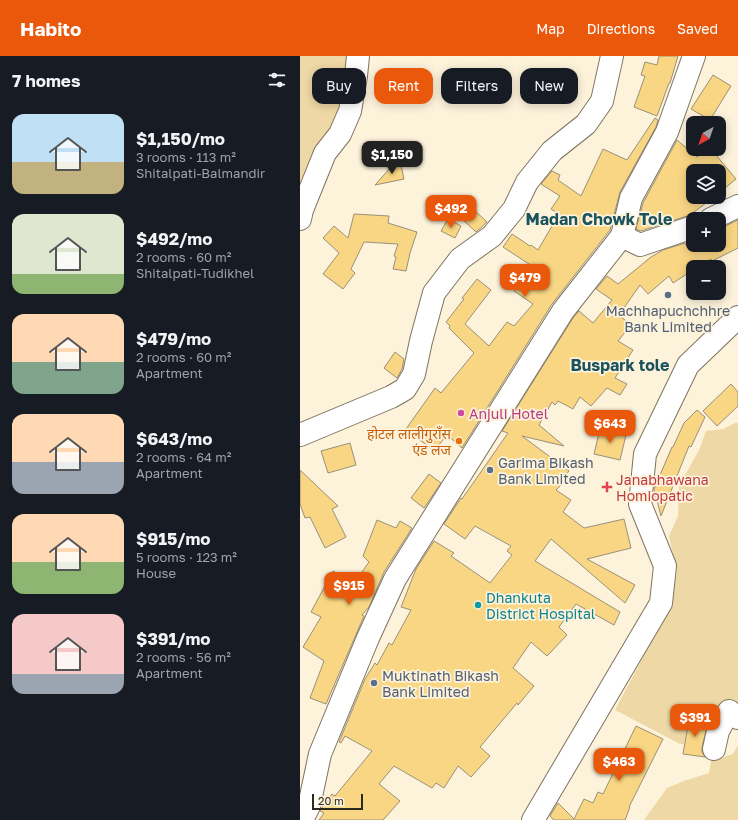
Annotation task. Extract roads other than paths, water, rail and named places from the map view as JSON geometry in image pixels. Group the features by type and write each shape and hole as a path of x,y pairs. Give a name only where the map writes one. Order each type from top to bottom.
{"street":[{"path":"300,219 302,210 325,152 340,134 350,111 358,56"},
{"path":"300,435 391,397 406,388 414,374 420,341 434,293 460,259 492,236 514,209 527,182 552,151 586,124 602,100 612,56"},
{"path":"302,820 309,806 320,754 368,638 395,579 563,311 622,236 631,198 667,132 694,56"},
{"path":"726,212 738,206"},
{"path":"622,236 640,245 686,229"},
{"path":"533,820 661,603 666,566 640,504 645,454 688,365 738,317"},
{"path":"714,749 718,731 729,711 738,718"}],"place":[{"name":"Machhapuchchhre Bank Limited","path":"668,295"},
{"name":"Anjuli Hotel","path":"461,413"},
{"name":"होटल लालीगुराँस एंड लज","path":"459,441"},
{"name":"Garima Bikash Bank Limited","path":"490,470"},
{"name":"Janabhawana Homiopatic","path":"607,487"},
{"name":"Dhankuta District Hospital","path":"478,605"},
{"name":"Muktinath Bikash Bank Limited","path":"374,683"}],"district":[{"name":"Madan Chowk Tole","path":"599,219"},
{"name":"Buspark tole","path":"620,365"}]}
